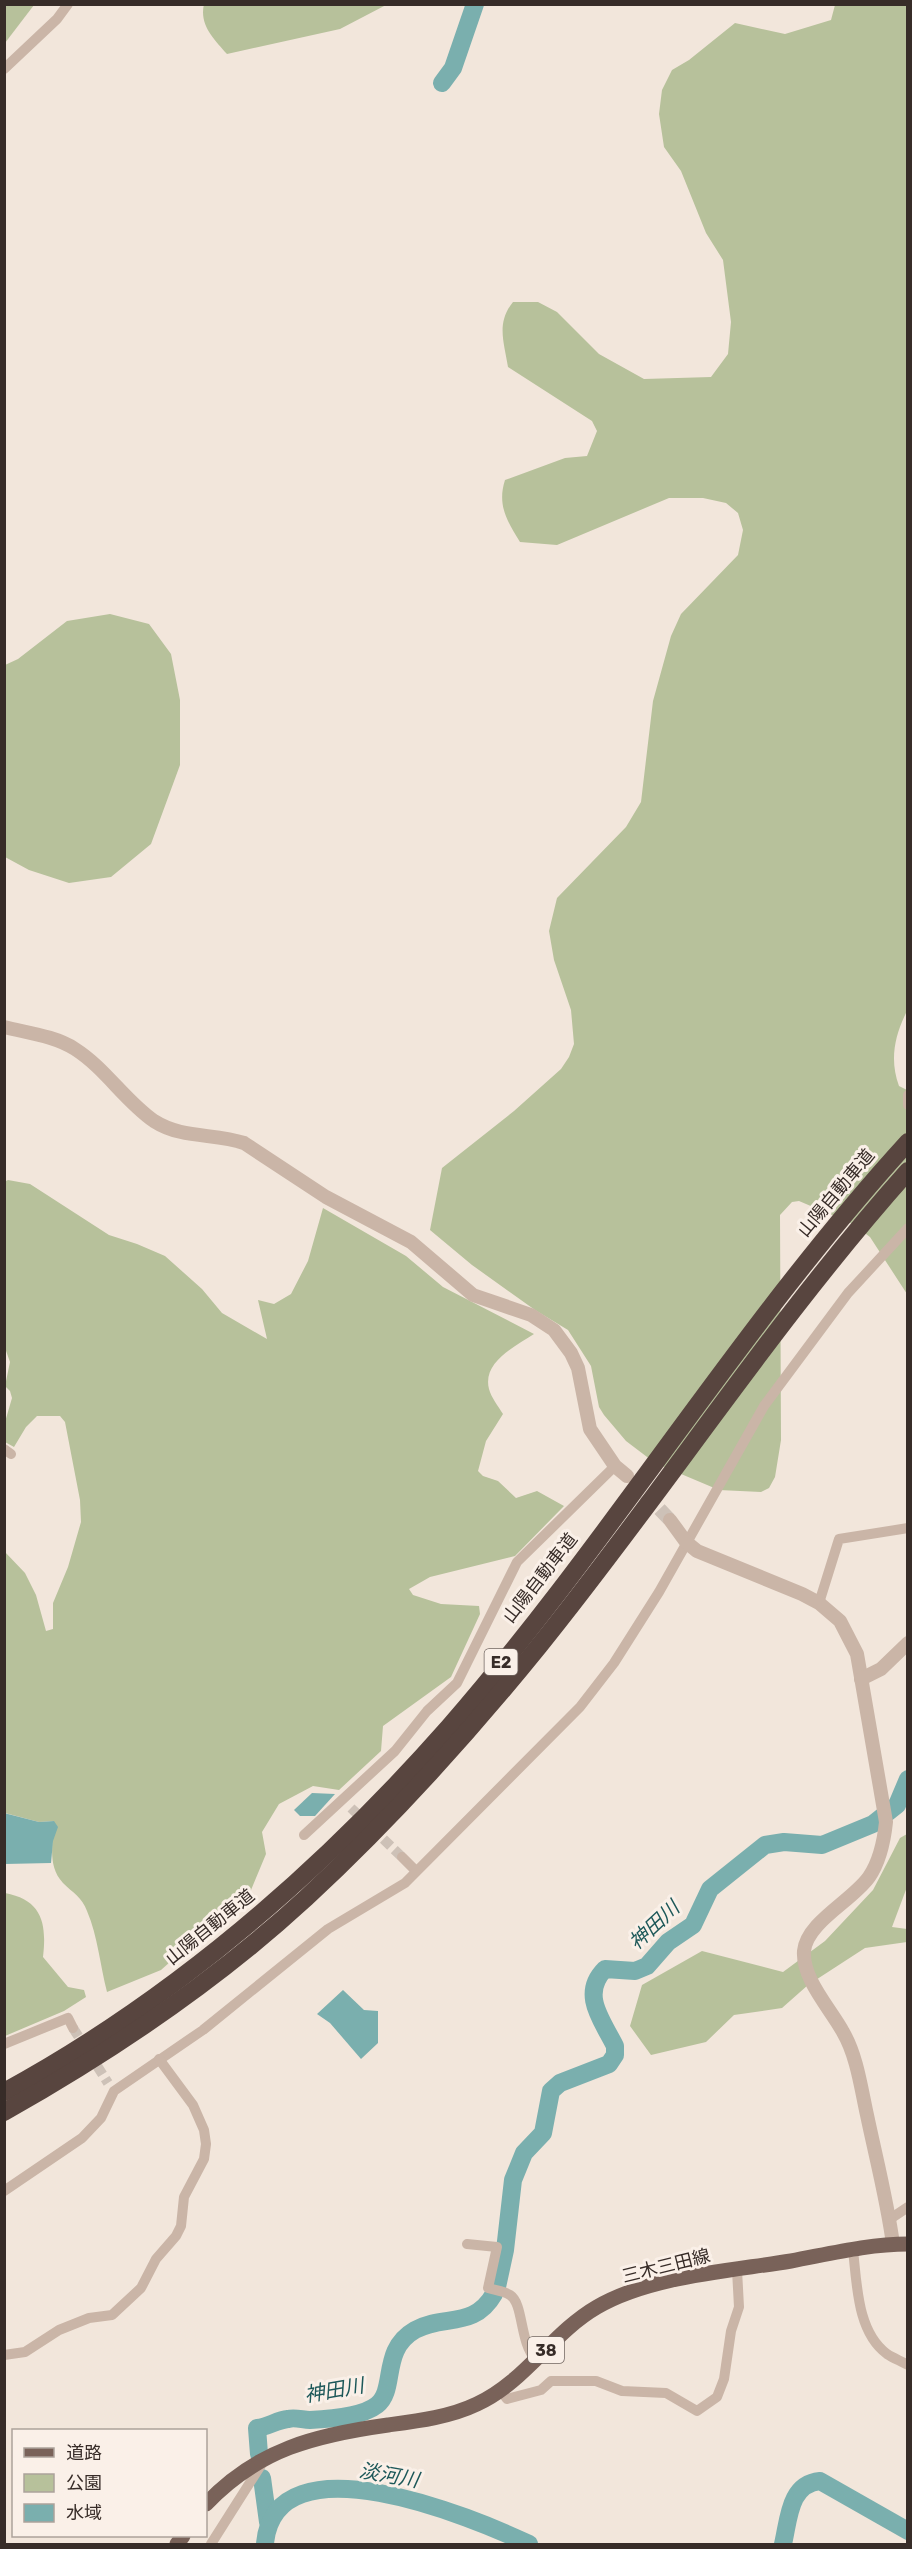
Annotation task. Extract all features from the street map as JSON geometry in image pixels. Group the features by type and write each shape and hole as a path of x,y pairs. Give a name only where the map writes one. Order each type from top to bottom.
{"highway":[{"name":"山陽自動車道","path":"4,2092 100,2034 165,1989 218,1948 292,1886 397,1783 450,1726 517,1642 825,1237 908,1142"},
{"name":"E2","path":"4,2112 110,2049 230,1962 304,1899 410,1795 539,1646 841,1249 908,1171"}],"main road":[{"name":"三木三田線","path":"207,2503 225,2485 267,2457 297,2444 338,2432 447,2414 476,2405 501,2391 598,2307 658,2284 900,2244"}],"street":[{"path":"4,69 68,4"},
{"path":"4,1027 56,1040 73,1048 154,1120 190,1135 229,1138 249,1146 326,1197 411,1242 428,1254 473,1295 542,1321 554,1330 571,1353 578,1368 590,1429 615,1466 627,1476"},
{"path":"907,1105 908,1095"},
{"path":"4,2191 82,2138 101,2118 111,2087 203,2030 328,1929 405,1883 580,1707 614,1663 764,1406 848,1293 908,1228"},
{"path":"304,1834 348,1804 427,1711 457,1683 517,1562 615,1466"},
{"path":"670,1520 686,1542 697,1551 819,1603 840,1621 852,1641 861,1679 886,1822 879,1858 869,1877 848,1901 810,1934 804,1949 808,1974 845,2035 855,2065 890,2220 900,2244"},
{"path":"819,1603 839,1539 908,1528"},
{"path":"861,1679 880,1670 908,1643"},
{"path":"402,1857 416,1871"},
{"path":"4,2044 68,2018 73,2028"},
{"path":"4,2355 25,2352 59,2330 89,2318 112,2315 141,2288 156,2259 176,2236 181,2226 184,2197 204,2159 206,2144 204,2130 193,2105 159,2059"},
{"path":"890,2220 908,2207"},
{"path":"467,2244 497,2247 488,2288 509,2294 516,2301 527,2350 536,2360"},
{"path":"853,2250 865,2321 873,2339 887,2354 908,2364"},
{"path":"501,2391 507,2399 541,2390 551,2381 596,2381 622,2391 666,2393 697,2411 717,2397 724,2379 731,2331 739,2307 737,2270"},
{"path":"211,2544 267,2457"}],"green space":[{"path":"204,4 386,5 340,29 227,54 206,25"},
{"path":"4,5 34,5 5,43"},
{"path":"835,5 907,5 908,1009 897,1037 894,1066 899,1086 907,1090 907,1294 870,1237 853,1224 799,1201 792,1202 780,1215 781,1440 775,1477 769,1488 761,1492 719,1490 655,1463 626,1441 599,1407 591,1366 568,1330 535,1310 472,1265 430,1230 442,1168 514,1111 561,1069 569,1057 574,1044 571,1010 554,960 549,931 557,898 626,827 641,802 653,701 671,636 681,614 738,555 743,530 738,513 726,503 703,498 669,498 557,545 520,542 507,520 503,505 505,480 565,458 587,456 597,431 592,421 508,367 503,341 504,318 513,302 538,302 557,312 599,354 644,379 711,377 728,354 731,322 723,260 706,233 681,171 664,147 659,114 662,90 672,70 689,60 735,23 785,34 831,20"},
{"path":"110,614 149,624 171,654 180,700 180,765 151,844 111,877 69,883 29,870 5,857 5,665 18,659 67,621"},
{"path":"8,1180 30,1184 109,1235 165,1256 202,1289 222,1313 267,1339 258,1300 274,1304 291,1294 308,1261 323,1208 406,1256 443,1287 534,1334 502,1356 491,1371 488,1379 489,1389 503,1414 486,1441 478,1471 483,1476 498,1481 516,1498 537,1491 564,1506 515,1556 430,1577 409,1589 413,1595 441,1604 479,1606 480,1614 451,1677 383,1726 381,1751 339,1790 313,1786 279,1804 262,1832 266,1854 251,1890 161,1970 107,1992 91,1921 85,1906 63,1883 55,1869 52,1854 54,1821 39,1822 5,1813 5,1552 25,1573 36,1595 46,1631 53,1629 53,1603 68,1567 81,1522 80,1500 65,1422 60,1416 37,1416 26,1427 14,1447 5,1442 5,1422 12,1398 5,1386 10,1362 5,1348 4,1182"},
{"path":"907,1834 907,1887 892,1927 907,1929 907,1942 865,1948 808,1985 782,2008 734,2015 706,2042 651,2055 630,2026 642,1985 702,1951 783,1972 825,1941 873,1890 900,1838"},
{"path":"5,1893 17,1896 34,1907 39,1915 44,1934 43,1957 68,1987 84,1990 86,1997 64,2011 5,2036"}],"water":[{"path":"312,1793 335,1794 315,1816 300,1816 294,1810"},
{"path":"4,1813 39,1822 54,1821 58,1827 53,1841 51,1863 5,1864"},
{"path":"343,1990 364,2010 378,2011 378,2043 361,2059 330,2023 317,2014"}],"waterway":[{"path":"442,83 453,68 475,4"},
{"name":"神田川","path":"497,2287 505,2250 513,2180 524,2153 543,2133 551,2091 560,2083 609,2064 615,2055 615,2046 600,2017 594,1997 594,1988 605,1969 635,1971 647,1966 668,1942 693,1925 710,1889 765,1845 784,1842 822,1845 873,1824 897,1805 908,1779"},
{"name":"神田川","path":"259,2454 257,2428 291,2418 310,2420 345,2417 377,2405 383,2398 393,2358 404,2338 426,2325 468,2317 486,2305 494,2294"},
{"name":"神田川","path":"262,2478 268,2522"},
{"name":"淡河川","path":"783,2544 789,2514 796,2496 802,2489 820,2481 908,2531"},
{"name":"淡河川","path":"265,2544 277,2511 302,2494 338,2489 380,2493 424,2504 466,2518 529,2544"}],"tunnel":[{"path":"645,1494 670,1520"},
{"path":"351,1808 402,1857"},
{"path":"73,2028 108,2083"}]}
